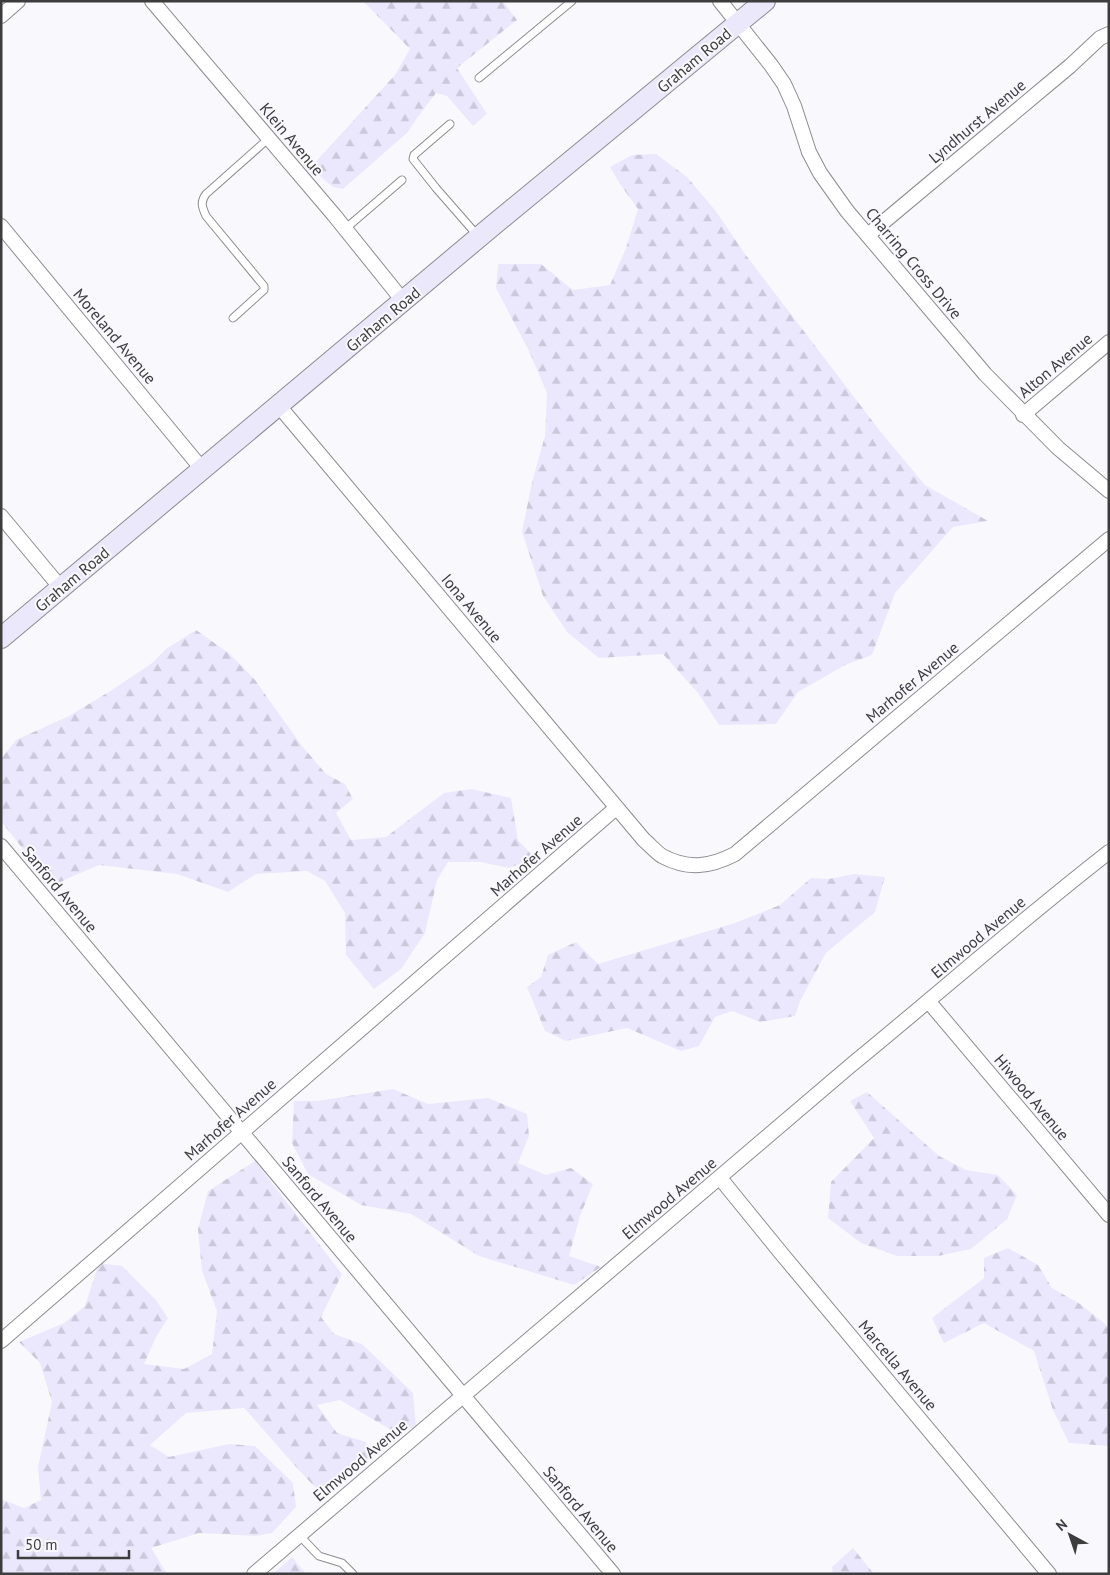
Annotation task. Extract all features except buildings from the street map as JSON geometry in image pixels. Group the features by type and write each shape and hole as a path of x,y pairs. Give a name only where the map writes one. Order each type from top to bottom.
{"main road":[{"name":"Graham Road","path":"1,638 404,302 479,237 765,1"}],"street":[{"path":"1,16 18,1"},
{"name":"Klein Avenue","path":"152,1 345,229 404,302"},
{"name":"Charring Cross Drive","path":"720,1 784,84 794,106 809,152 820,173 847,211 985,374 1023,415 1058,448 1109,491"},
{"name":"Lyndhurst Avenue","path":"868,235 1070,66 1100,38 1109,34"},
{"name":"Moreland Avenue","path":"1,226 202,469"},
{"name":"Alton Avenue","path":"1023,415 1109,342"},
{"name":"Iona Avenue","path":"279,406 616,808"},
{"path":"1,516 60,588"},
{"name":"Marhofer Avenue","path":"1,1341 616,808 661,856 678,862 700,866 718,862 735,854 1109,539"},
{"name":"Sanford Avenue","path":"1,846 614,1574"},
{"name":"Elmwood Avenue","path":"254,1574 850,1066 929,1002 1062,888 1109,852"},
{"name":"Hiwood Avenue","path":"929,1002 1109,1215"},
{"name":"Marcella Avenue","path":"720,1178 1050,1574"}],"lane":[{"path":"479,78 572,1"},
{"path":"450,124 414,155 413,159 479,237"},
{"path":"233,318 264,290 264,286 206,216 202,207 202,200 206,194 268,139"},
{"path":"345,229 402,180"},
{"path":"299,1535 319,1556 342,1563 353,1574"}],"green space":[{"path":"363,1 503,1 517,20 457,68 487,114 473,126 447,96 436,93 408,132 343,189 333,187 310,168 395,75 410,49"},
{"path":"656,154 687,177 715,210 745,254 880,431 925,485 988,521 953,527 895,593 872,655 845,665 798,692 776,724 719,725 698,693 663,654 599,658 567,632 543,596 522,532 532,482 545,436 547,393 529,351 496,288 498,264 541,264 573,290 610,285 626,248 638,209 610,167 632,155"},
{"path":"196,630 230,654 255,680 302,746 326,774 345,784 353,799 336,813 351,840 386,837 444,793 471,789 511,798 518,840 535,858 509,868 480,862 448,862 437,880 425,933 401,969 374,989 346,955 345,913 325,881 307,871 256,874 228,892 177,874 99,865 64,880 55,890 1,821 1,759 16,740 69,716 112,690 152,663 166,649"},
{"path":"854,874 885,877 875,912 826,953 800,1001 795,1016 760,1022 732,1011 715,1017 699,1046 681,1051 627,1028 566,1041 545,1031 527,987 541,977 548,955 576,942 598,964 735,923 780,905 811,878 829,879"},
{"path":"393,1089 428,1104 488,1098 527,1114 529,1136 518,1163 546,1175 571,1168 593,1184 580,1216 569,1256 601,1267 574,1285 479,1256 411,1214 361,1205 308,1174 292,1143 294,1101 317,1101"},
{"path":"867,1092 939,1156 966,1170 998,1175 1017,1195 1007,1219 971,1249 938,1256 897,1256 861,1243 828,1218 831,1182 874,1138 850,1101"},
{"path":"255,1161 342,1274 321,1317 334,1334 362,1344 413,1393 416,1426 398,1434 340,1400 317,1405 337,1433 366,1442 368,1458 330,1487 316,1488 244,1408 186,1413 150,1445 169,1457 229,1444 255,1446 293,1483 296,1507 272,1533 256,1536 199,1533 151,1548 167,1574 1,1574 1,1499 24,1508 41,1500 38,1467 52,1402 40,1363 19,1342 64,1323 85,1306 99,1263 122,1266 156,1300 168,1318 156,1337 144,1364 184,1369 212,1354 217,1311 202,1271 198,1229 208,1191"},
{"path":"1008,1248 1038,1265 1052,1288 1080,1304 1109,1327 1109,1446 1069,1443 1053,1410 1034,1351 984,1323 944,1343 932,1318 984,1278 984,1258"},
{"path":"853,1548 874,1574 833,1574 832,1567"},
{"path":"292,1557 306,1574 273,1574"}]}
